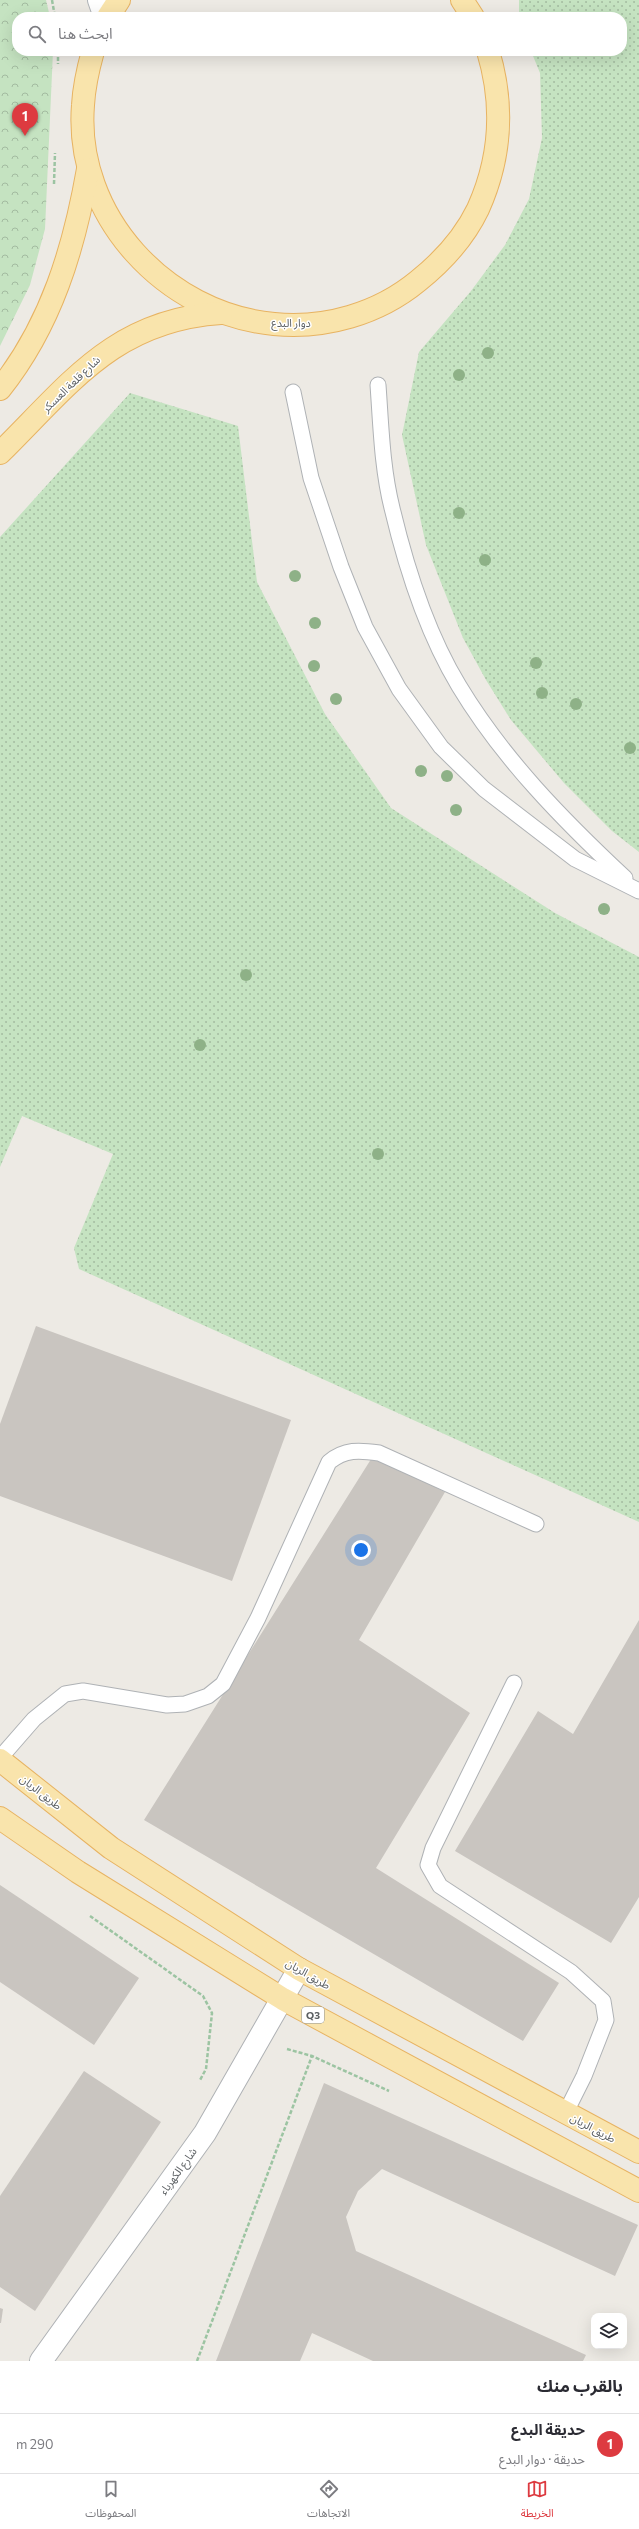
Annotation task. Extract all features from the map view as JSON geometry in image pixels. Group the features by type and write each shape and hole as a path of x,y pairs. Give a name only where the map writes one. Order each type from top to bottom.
{"main road":[{"path":"111,12 119,0"},
{"path":"462,0 469,12"},
{"path":"475,12 481,0"},
{"name":"دوار البدع","path":"92,56 86,77 82,107 84,137 89,166 98,194 111,221 127,245 170,286 196,301 222,313 244,319 287,325 330,322 358,314 391,300 433,269 454,247 472,222 485,194 494,165 498,135 499,104 489,56"},
{"path":"0,389 36,336 63,272 75,236 89,166"},
{"name":"شارع قلعة العسكر","path":"0,454 89,364 114,346 140,331 169,320 222,313"},
{"name":"طريق الريان","path":"0,1759 111,1848 299,1969 639,2152"},
{"name":"Q3","path":"0,1818 78,1872 283,1999 639,2191"}],"street":[{"path":"99,0 103,12"},
{"name":"شارع الكهرباء","path":"41,2361 205,2133 299,1969"}],"lane":[{"path":"378,385 384,460 398,530 429,625 458,686 493,737 531,784 581,837 638,890"},
{"path":"293,392 311,478 340,567 365,627 399,689 441,746 484,789 575,859 638,890"},
{"path":"0,1759 34,1719 65,1694 83,1691 167,1705 185,1704 208,1696 223,1684 258,1618 329,1462 340,1453 357,1450 378,1452 536,1524"},
{"path":"514,1683 433,1848 428,1865 440,1886 571,1972 603,2001 606,2020 584,2076 566,2114"}],"path":[{"path":"52,0 54,12"},
{"path":"58,56 58,67"},
{"path":"54,186 55,146"},
{"path":"89,1915 203,1996 212,2014 211,2035 206,2069 199,2081"},
{"path":"283,2052 289,2048 312,2056 392,2093"},
{"path":"196,2361 312,2056"}],"green space":[{"path":"0,0 46,0 49,12 12,12 12,56 53,56 45,229 30,285 0,346"},
{"path":"519,0 639,0 639,852 612,831 564,783 511,720 486,680 463,638 426,545 402,435 419,352 471,291 505,245 529,199 542,138 540,73 533,56 627,56 627,12 519,12"},
{"path":"130,393 238,426 257,582 325,714 391,808 555,913 639,957 639,1522 79,1269 74,1248 113,1154 22,1116 0,1167 0,537"}],"building":[{"path":"36,1326 291,1420 232,1581 0,1496 0,1424"},
{"path":"373,1456 445,1492 359,1640 470,1713 376,1868 559,1983 523,2041 144,1820"},
{"path":"639,1620 639,1897 611,1943 455,1851 538,1711 573,1734"},
{"path":"0,1885 139,1978 94,2045 0,1982"},
{"path":"84,2071 161,2122 35,2311 0,2287 0,2196"},
{"path":"324,2083 638,2225 615,2276 382,2169 358,2191 346,2217 356,2251 586,2355 583,2361 373,2361 312,2333 300,2361 216,2361"},
{"path":"0,2308 3,2309 1,2323 0,2323"}],"place":[{"name":"حديقة البدع","path":"25,136"}]}
